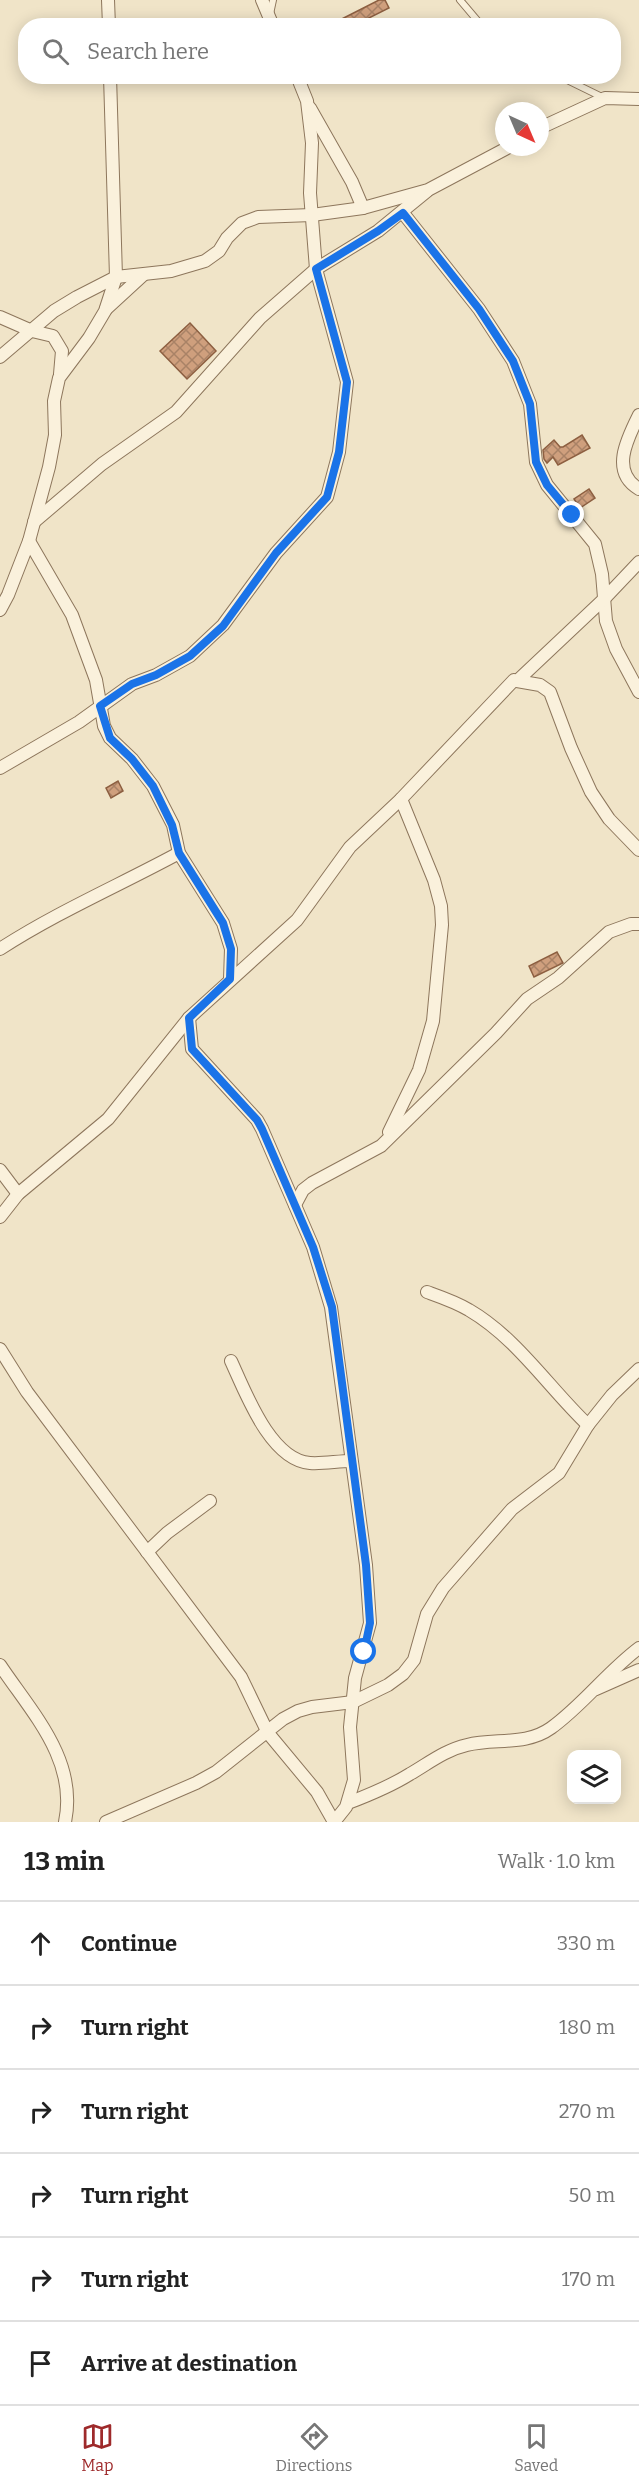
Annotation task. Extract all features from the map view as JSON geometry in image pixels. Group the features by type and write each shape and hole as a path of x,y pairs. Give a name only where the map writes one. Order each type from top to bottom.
{"street":[{"path":"108,0 109,18"},
{"path":"262,0 270,18"},
{"path":"59,378 89,338 105,311 116,277 110,84"},
{"path":"300,84 307,102 352,182 363,208"},
{"path":"549,124 605,98 637,97"},
{"path":"0,768 79,722 132,684 156,675 190,656 223,626 276,553 327,497 339,452 347,382 316,269 310,193 312,143 307,102"},
{"path":"0,357 54,311 116,277 171,271 205,261 219,251 242,223 258,217 312,215 363,208 428,190 495,154"},
{"path":"33,523 102,464 176,412 260,318 316,269 378,231 403,213 428,190"},
{"path":"403,213 479,309 513,361 530,404 536,462 547,485 595,544 602,574 606,621 616,649 639,692"},
{"path":"105,311 143,275"},
{"path":"0,317 32,331 53,336 62,351 54,401 54,447 29,541 0,610"},
{"path":"639,415 627,441 622,461 630,484 639,489"},
{"path":"29,541 72,615 96,680 100,706 110,738 132,759 153,786 172,825 179,853 223,923 231,949 230,979"},
{"path":"517,681 639,562"},
{"path":"0,1217 18,1194 108,1119 189,1018 297,920 350,847 401,799 514,680 540,685 550,692 567,740 591,792 609,819 639,850"},
{"path":"79,722 96,724 106,730"},
{"path":"381,1146 419,1070 432,1021 441,947 441,906 434,880 401,799"},
{"path":"0,949 38,924 102,894 179,853"},
{"path":"295,1205 303,1190 312,1183 381,1146 496,1033 527,999 558,978 609,932 631,924 639,924"},
{"path":"0,1349 27,1392 241,1677 268,1733 317,1792 334,1822 348,1803 354,1780 350,1726 355,1678 370,1623 366,1565 332,1307 313,1247 257,1120 192,1049 189,1018"},
{"path":"0,1170 18,1194"},
{"path":"427,1292 470,1310 496,1330 562,1401 588,1425"},
{"path":"231,1360 255,1415 266,1431 286,1452 297,1460 309,1463 351,1461"},
{"path":"106,1822 216,1772 283,1719 298,1711 353,1702 388,1686 407,1670 418,1649 427,1614 443,1588 512,1509 559,1473 588,1425 612,1395 639,1368"},
{"path":"147,1552 167,1533 210,1501"},
{"path":"348,1803 369,1796 410,1775 446,1752 465,1745 487,1741 523,1740 549,1729 639,1648"},
{"path":"0,1665 43,1726 61,1762 68,1785 69,1804 65,1822"},
{"path":"587,1694 639,1670"}],"lane":[{"path":"271,18 273,0"},
{"path":"460,0 475,18"},
{"path":"576,84 605,98"}],"building":[{"path":"379,0 385,0 389,8 369,18 344,18"},
{"path":"190,323 216,351 187,379 160,351"},
{"path":"582,435 590,448 558,465 553,457 547,463 544,459 543,450 554,440 560,447 563,447"},
{"path":"589,489 595,498 580,508 574,499"},
{"path":"118,781 123,791 111,798 106,788"},
{"path":"557,952 563,963 534,977 529,966"}],"route":[{"path":"364,1652 370,1623 366,1565 332,1307 313,1247 262,1129 257,1120 192,1049 189,1018 230,979 231,949 223,923 179,853 172,825 153,786 145,773 110,738 104,726 100,706 132,684 180,663 223,626 276,553 304,519 327,497 339,452 347,382 316,269 403,213 503,343 513,361 530,404 536,462 547,485 572,515"}]}
